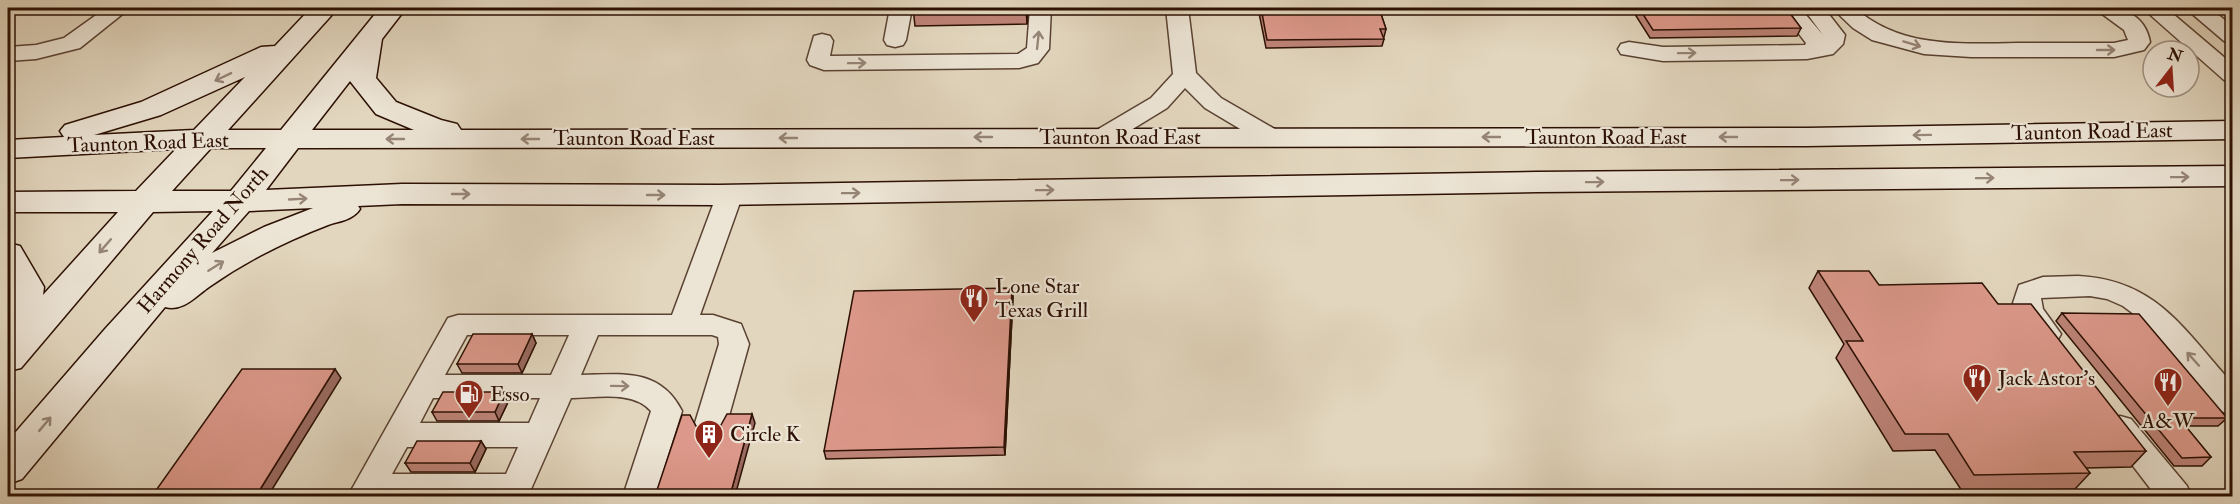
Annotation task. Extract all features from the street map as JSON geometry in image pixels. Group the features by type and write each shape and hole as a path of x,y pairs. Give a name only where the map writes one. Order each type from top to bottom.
{"main road":[{"path":"12,352 144,202 325,8"},
{"name":"Harmony Road North","path":"8,468 118,338 240,201 393,8"},
{"path":"369,38 362,79 386,108 433,128 496,139"},
{"path":"8,144 101,126 165,104 225,77 294,41"},
{"name":"Taunton Road East","path":"8,149 202,139 1104,136 1807,137 2232,130"},
{"name":"Taunton Road East","path":"8,202 240,201 402,194 730,194 1561,182 2232,176"},
{"path":"118,338 191,282 249,246 304,221 402,194"},
{"path":"8,254 27,287 12,352"}],"lane":[{"path":"8,54 36,52 72,43 118,8"},
{"path":"895,40 902,8"},
{"path":"822,41 818,60 833,64 1019,61 1030,58 1038,49 1040,8"},
{"path":"1178,8 1185,75 1213,103 1271,137"},
{"path":"1789,8 1817,42 1816,49 1812,51"},
{"path":"1629,49 1664,54 1812,51 1830,47 1834,35 1814,8"},
{"path":"1843,8 1856,21 1872,30 1912,45 1941,50 2123,49 2136,45 2139,42 2138,33 2119,15 2106,8"},
{"path":"1868,8 1872,30"},
{"path":"2154,8 2232,75"},
{"path":"2197,8 2232,36"},
{"path":"1104,136 1159,103 1185,75"},
{"path":"682,325 730,194"},
{"path":"2061,352 2026,305 2025,299 2029,292 2043,286 2089,285 2116,291 2142,304 2153,314 2232,403"},
{"path":"588,325 514,492 366,492 458,325 588,325 713,325 731,331 734,344 711,423"},
{"path":"423,387 632,387 651,393 662,400 667,411 639,496"},
{"path":"2104,406 2175,496"},
{"path":"397,435 540,435"}],"building":[{"path":"913,8 1001,8 913,9"},
{"path":"1261,8 1379,8 1386,29 1380,29 1384,39 1267,40"},
{"path":"1639,8 1786,8 1801,28 1653,30"},
{"name":"Jack Astor's","path":"1818,271 1869,271 1879,285 1982,283 1998,304 2031,304 2146,451 2074,452 2090,473 1974,475 1948,434 1905,434 1846,341 1863,341"},
{"path":"1012,288 1004,447 824,451 854,291"},
{"name":"A&W","path":"2062,313 2139,314 2227,418 2179,418 2211,457 2182,458"},
{"path":"473,334 532,334 518,364 457,364"},
{"path":"242,369 335,369 256,496 152,496"},
{"path":"443,392 504,392 495,412 432,412"},
{"name":"Circle K","path":"727,414 752,414 730,496 655,496 682,415 690,415 696,426 709,429 721,425"},
{"path":"417,441 481,441 470,463 405,463"},
{"path":"392,490 457,490 454,496 388,496"}],"place":[{"name":"Lone Star Texas Grill","path":"974,324"},
{"name":"Jack Astor's","path":"1977,404"},
{"name":"A&W","path":"2168,408"},
{"name":"Esso","path":"469,420"},
{"name":"Circle K","path":"709,460"}]}
